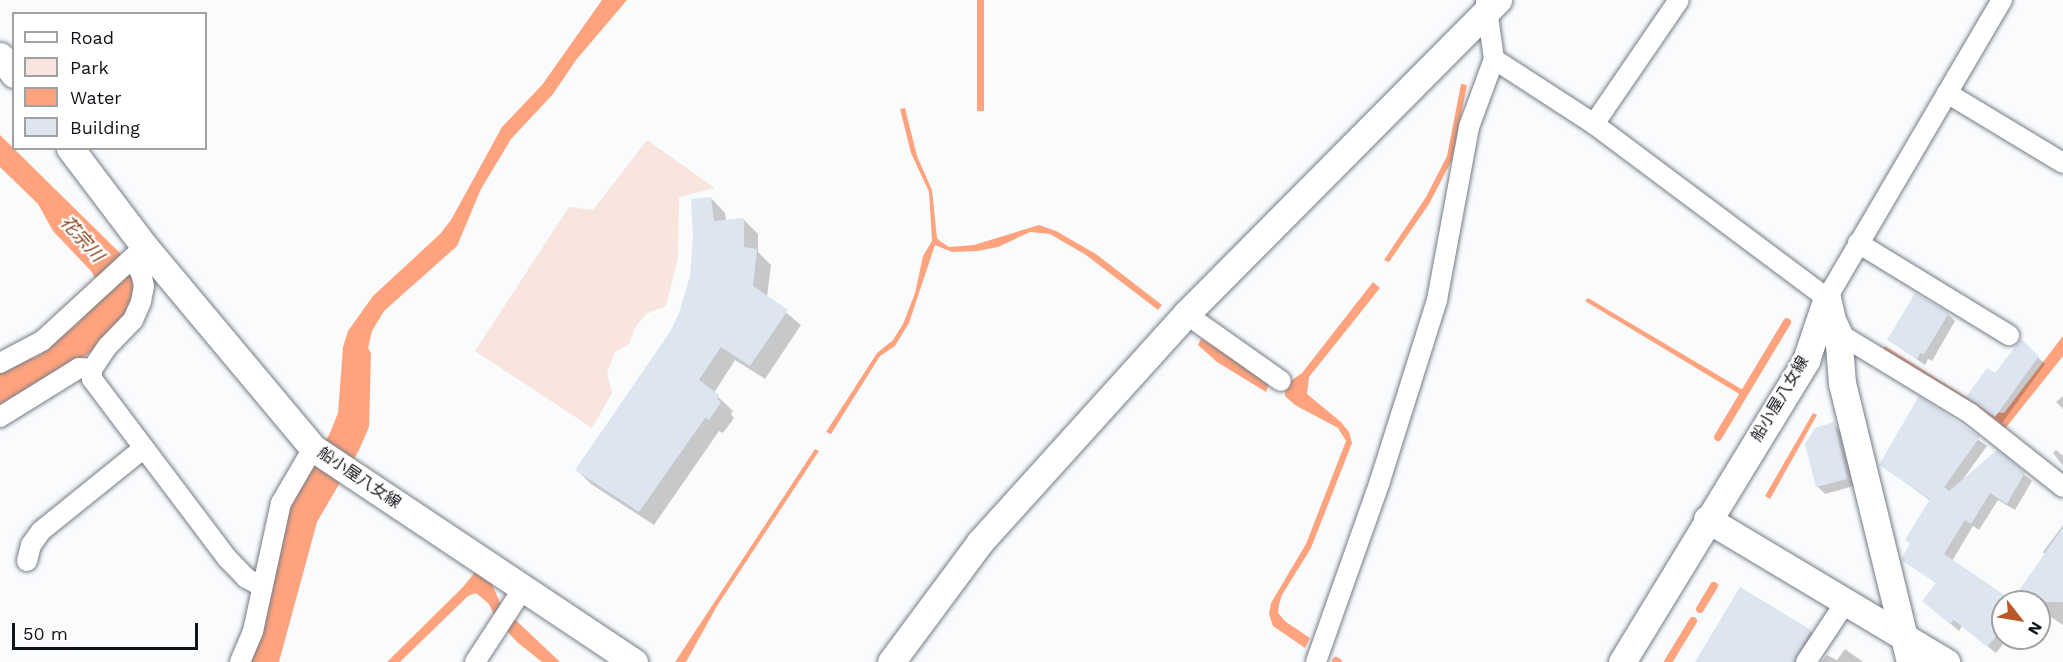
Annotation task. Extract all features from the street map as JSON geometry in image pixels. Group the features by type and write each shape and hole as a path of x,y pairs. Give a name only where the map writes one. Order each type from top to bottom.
{"main road":[{"path":"891,662 980,542 1186,314 1490,4"},
{"path":"0,56 12,71"},
{"name":"船小屋八女線","path":"71,150 139,253 315,449 350,472 518,596 634,662"},
{"path":"1827,298 1832,320 1838,333 1842,383 1910,662"},
{"name":"船小屋八女線","path":"1622,662 1707,519 1806,360 1827,298"},
{"path":"1707,519 1946,662"}],"street":[{"path":"1594,124 1679,0"},
{"path":"1494,59 1594,124 1827,298 2002,0"},
{"path":"1316,662 1380,482 1437,300 1469,127 1494,59 1490,4"},
{"path":"1947,93 2063,164"},
{"path":"1858,243 2008,335"},
{"path":"0,363 42,341 139,253"},
{"path":"139,253 144,286 141,302 133,320 107,346 92,369 92,379 226,557 246,578 261,586"},
{"path":"1186,314 1281,381"},
{"path":"1838,333 1971,414 2063,487"},
{"path":"0,417 79,368 92,369"},
{"path":"27,561 31,545 41,531 144,448"},
{"path":"240,662 253,631 261,586 281,503 315,449"},
{"path":"475,662 518,596"},
{"path":"1806,662 1845,603"}],"green space":[{"path":"647,140 715,188 679,197 678,258 666,306 646,314 636,326 629,344 615,352 607,372 612,393 592,428 475,351 569,207 593,210"}],"water":[{"path":"602,0 627,0 576,60 553,94 511,139 481,189 457,246 384,311 372,331 368,348 371,353 369,427 359,450 317,522 279,662 248,662 290,503 329,435 338,413 343,347 348,331 373,296 440,234 451,220 502,127 542,85"},
{"path":"977,0 984,0 984,111 977,111"},
{"path":"1461,84 1467,85 1452,160 1429,204 1389,262 1384,260 1426,197 1447,156"},
{"path":"905,108 917,156 932,190 937,238 940,241 949,247 974,245 1039,225 1056,231 1096,254 1162,305 1158,310 1086,255 1050,234 1030,232 998,247 977,251 952,252 935,245 909,323 895,346 880,356 831,434 826,432 877,353 893,340 903,324 915,293 923,256 932,241 929,192 911,153 900,109"},
{"name":"花宗川","path":"0,135 12,147 12,150 15,150 123,256 137,280 134,303 122,324 89,353 50,381 0,408 0,371 40,355 79,322 104,292 91,271 53,231 38,204 0,167"},
{"path":"1373,282 1380,288 1309,377 1307,394 1341,422 1349,432 1352,443 1311,548 1282,595 1279,605 1278,613 1286,622 1310,638 1305,648 1273,626 1269,614 1271,603 1306,544 1346,441 1338,428 1295,405 1285,396 1285,385 1302,373"},
{"path":"1588,298 1743,390 1741,395 1585,301"},
{"path":"2063,336 2063,356 2004,430 1881,352 1885,346 1990,412 2004,413"},
{"path":"1201,339 1270,381 1266,392 1217,362 1198,345"},
{"path":"1813,413 1817,415 1770,499 1765,496"},
{"path":"815,449 819,451 717,606 686,662 675,662"},
{"path":"476,571 491,582 502,607 560,662 542,662 517,642 496,619 489,604 476,593 468,596 400,662 387,662 463,587"}],"building":[{"path":"711,197 714,221 744,218 744,247 757,249 753,286 788,310 750,366 721,347 699,380 719,395 717,399 721,402 709,420 705,418 639,512 575,470 670,332 679,313 690,276 693,237 691,199"},
{"path":"1915,293 1949,313 1924,354 1920,353 1917,359 1887,340"},
{"path":"2021,339 2039,356 1995,417 1966,397 1987,368 1995,373"},
{"path":"1919,396 1980,437 1944,487 1949,491 1997,450 2025,472 2007,504 1990,493 1971,524 1965,520 1944,554 1997,590 1991,590 1991,642 1987,647 1954,620 1950,624 1922,601 1936,583 1901,560 1910,543 1905,540 1930,499 1879,465"},
{"path":"1834,422 1847,479 1816,487 1805,444 1815,428"},
{"path":"2063,527 2063,602 2051,602 2051,590 2019,590"},
{"path":"1740,587 1811,630 1794,662 1695,662"}],"waterway":[{"path":"1718,437 1787,322"},
{"path":"1700,609 1714,586"},
{"path":"1668,662 1693,621"}]}
